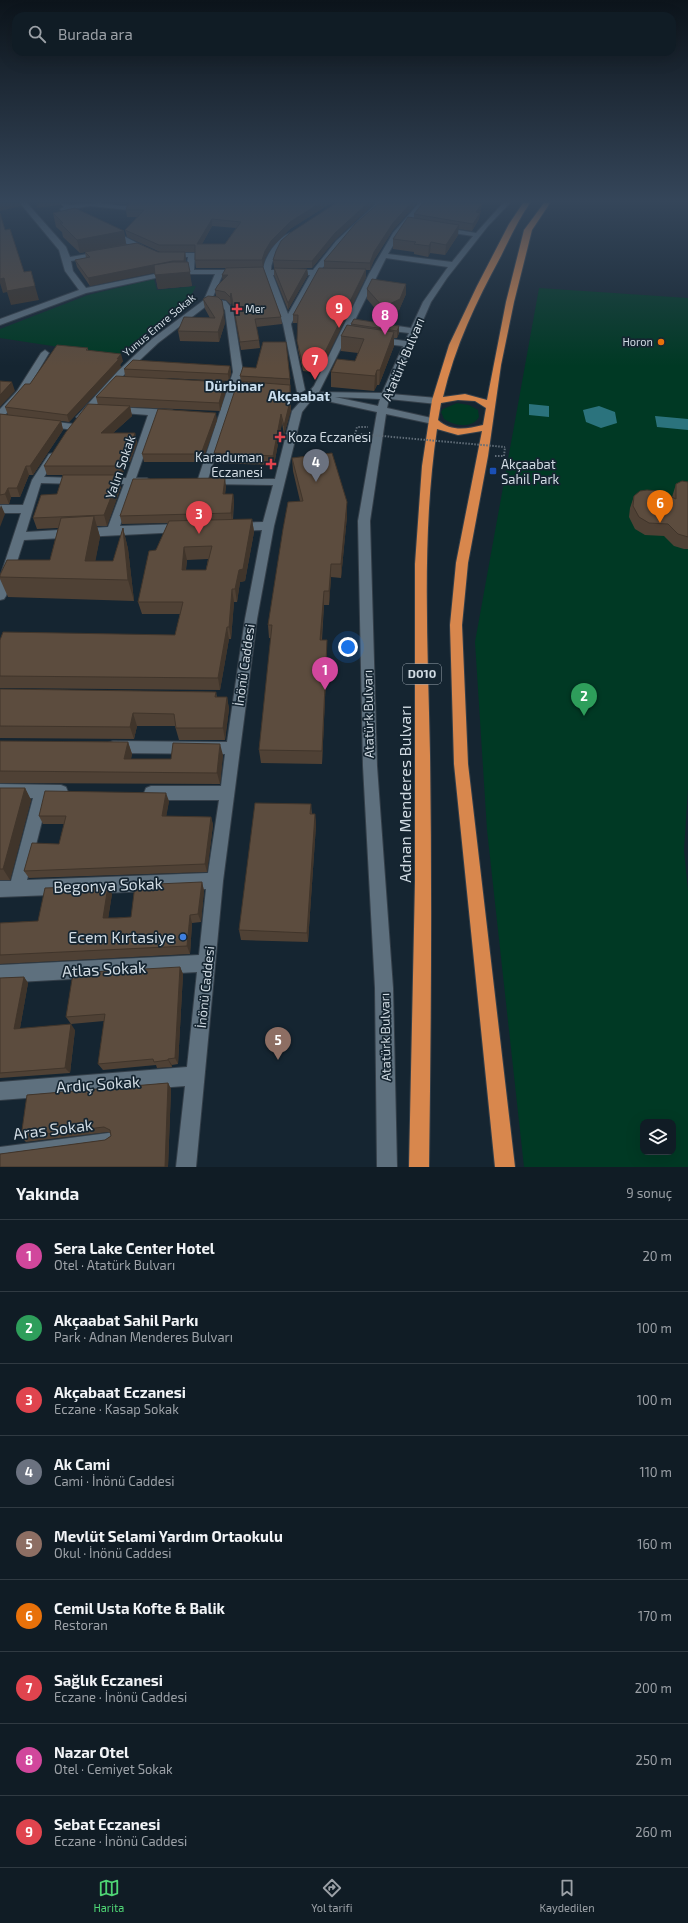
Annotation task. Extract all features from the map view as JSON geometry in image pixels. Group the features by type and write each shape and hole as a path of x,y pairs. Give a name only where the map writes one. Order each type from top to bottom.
{"highway":[{"name":"Adnan Menderes Bulvarı","path":"419,1167 423,936 423,758 420,587 428,452 437,401 449,356 479,288 497,257"},
{"name":"D010","path":"505,1167 461,764 456,625 462,563 497,365 521,257"},
{"path":"437,401 455,397 473,398 486,403 490,407"},
{"path":"433,421 438,427 452,431 466,432 487,427"}],"street":[{"path":"81,257 67,260 70,271 84,291"},
{"path":"190,272 192,257"},
{"path":"272,257 267,265 268,272 287,324 303,393"},
{"path":"287,324 315,272 326,257"},
{"name":"İnönü Caddesi","path":"186,1167 215,881 251,619 268,526 303,393 318,386 355,323 370,274 383,257"},
{"path":"395,257 454,265"},
{"name":"Atatürk Bulvarı","path":"388,1167 384,988 370,766 364,521 378,428 385,396 427,302 460,257"},
{"path":"0,322 84,291 161,274 190,272 344,273"},
{"name":"Yunus Emre Sokak","path":"67,435 87,409 114,380 155,341 207,301 220,272"},
{"path":"207,301 223,303 229,310 238,372 198,482 279,482"},
{"path":"374,325 414,331"},
{"path":"372,339 408,344"},
{"path":"3,417 21,393 45,353"},
{"path":"114,380 129,381"},
{"path":"303,393 385,396 437,401"},
{"path":"303,393 329,400 433,421"},
{"path":"87,409 186,414"},
{"name":"Yalın Sokak","path":"113,530 154,412"},
{"path":"37,422 74,427"},
{"path":"0,596 37,480 60,445"},
{"path":"37,480 162,481"},
{"path":"0,509 27,509"},
{"path":"229,527 268,526"},
{"path":"19,536 113,530 191,528"},
{"path":"224,698 240,698"},
{"path":"101,746 233,748"},
{"path":"0,791 72,792"},
{"path":"17,889 42,792"},
{"path":"134,793 227,794"},
{"name":"Begonya Sokak","path":"0,889 215,881"},
{"name":"Atlas Sokak","path":"0,974 207,964"},
{"name":"Ardıç Sokak","path":"0,1091 196,1076"}],"lane":[{"name":"Aras Sokak","path":"0,1152 109,1138"}],"path":[{"path":"378,428 357,427 353,441 358,442 360,434 505,447"}],"green space":[{"path":"154,279 157,290 196,286 190,298 118,356 0,338 0,329 88,295"},
{"path":"539,288 688,298 688,789 684,850 688,891 688,1167 524,1167 487,830 475,642"},
{"path":"457,403 469,405 478,410 479,417 476,421 468,425 458,425 444,419 441,412 443,409"}],"water":[{"path":"529,404 549,406 549,417 529,415"},
{"path":"599,406 615,412 617,423 601,428 586,422 583,410"},
{"path":"655,416 688,419 688,430 657,427"}],"building":[{"path":"0,257 19,257 24,272 31,271 35,286 7,291 4,278 0,279"},
{"path":"88,257 184,257 184,261 173,261 88,278 75,260"},
{"path":"195,257 263,257 262,260 195,260"},
{"path":"274,257 315,257 312,261 273,260"},
{"path":"327,257 372,257 370,263 324,261"},
{"path":"172,262 188,262 190,272 155,275 154,265"},
{"path":"263,267 281,317 255,319 259,340 240,342 231,293 230,297 225,292 215,290 228,275 222,275 226,268"},
{"path":"274,268 307,269 288,303"},
{"path":"319,268 366,269 319,364 302,362 297,341 298,315 293,315"},
{"path":"372,279 406,284 400,299 383,307 367,289"},
{"path":"208,296 218,297 222,301 224,313 218,332 178,331 184,317 215,318 203,299"},
{"path":"354,319 399,326 397,331 351,324"},
{"path":"347,325 394,332 380,370 377,370 375,376 331,372 337,359 355,361 364,339 341,336"},
{"path":"263,342 286,342 290,379 240,376 243,367 256,368"},
{"path":"57,345 88,348 86,350 121,354 117,359 119,359 67,415 5,407 25,384 30,384"},
{"path":"133,360 230,366 228,374 124,369"},
{"path":"116,376 225,382 219,403 96,397"},
{"path":"0,381 12,382 0,395"},
{"path":"238,381 290,385 290,401 284,426 281,414 273,456 214,453"},
{"path":"88,404 130,406 101,433 135,433 128,453 125,452 120,466 44,466 66,432"},
{"path":"158,409 216,413 201,454 142,454"},
{"path":"0,414 61,421 30,466 26,466 17,488 8,488 5,494 0,495"},
{"path":"332,453 347,502 341,564 331,564 329,591 324,591 320,640 327,640 322,751 259,750 272,625 268,625 283,529 288,502 303,501 292,458"},
{"path":"63,475 116,475 116,477 119,477 104,515 33,518 41,495 57,494"},
{"path":"225,478 223,494 233,494 231,513 120,516 133,479"},
{"path":"682,481 688,482 688,537 678,534 668,524 649,523 639,517 633,506 634,496 640,491 657,491 676,499 676,484"},
{"path":"94,516 85,561 113,561 123,528 128,580 0,577 7,560 50,560 61,518"},
{"path":"252,519 243,569 239,570 235,589 232,589 229,627 227,627 218,678 0,676 0,640 3,632 175,635 183,602 138,602 149,551 156,550 169,521","holes":["212,546 206,570 182,570 184,547"]},
{"path":"0,689 216,692 215,697 227,697 223,728 176,728 174,714 133,713 130,727 0,726"},
{"path":"0,741 128,742 124,759 171,759 173,743 220,744 217,773 0,771"},
{"path":"0,788 25,788 3,869 0,869"},
{"path":"45,791 166,793 162,816 211,817 205,864 24,871 32,843 59,844 66,816 39,816"},
{"path":"255,803 311,804 310,814 315,814 307,933 239,930"},
{"path":"202,882 198,914 190,915 187,946 0,955 0,923 38,921 45,888 108,886 103,918 117,918 131,917 135,885"},
{"path":"180,967 175,1058 154,1062 153,1059 98,1064 105,1014 66,1017 73,973"},
{"path":"24,977 14,1029 71,1024 65,1068 0,1073 0,978"},
{"path":"168,1083 165,1167 0,1167 0,1154 105,1140 111,1136 110,1130 104,1127 21,1137 27,1095"}],"place":[{"name":"Mer","path":"237,309"},
{"name":"Sebat Eczanesi","path":"339,328"},
{"name":"Nazar Otel","path":"385,335"},
{"name":"Horon","path":"661,342"},
{"name":"Sağlık Eczanesi","path":"315,380"},
{"name":"Koza Eczanesi","path":"280,437"},
{"name":"Karaduman Eczanesi","path":"271,464"},
{"name":"Akçaabat Sahil Park","path":"493,471"},
{"name":"Ak Cami","path":"316,482"},
{"name":"Cemil Usta Kofte & Balik","path":"660,523"},
{"name":"Akçabaat Eczanesi","path":"199,534"},
{"name":"Sera Lake Center Hotel","path":"325,690"},
{"name":"Akçaabat Sahil Parkı","path":"584,716"},
{"name":"Ecem Kırtasiye","path":"183,937"},
{"name":"Mevlüt Selami Yardım Ortaokulu","path":"278,1060"}],"district":[{"name":"Dürbinar","path":"234,386"},
{"name":"Akçaabat","path":"299,396"}]}
